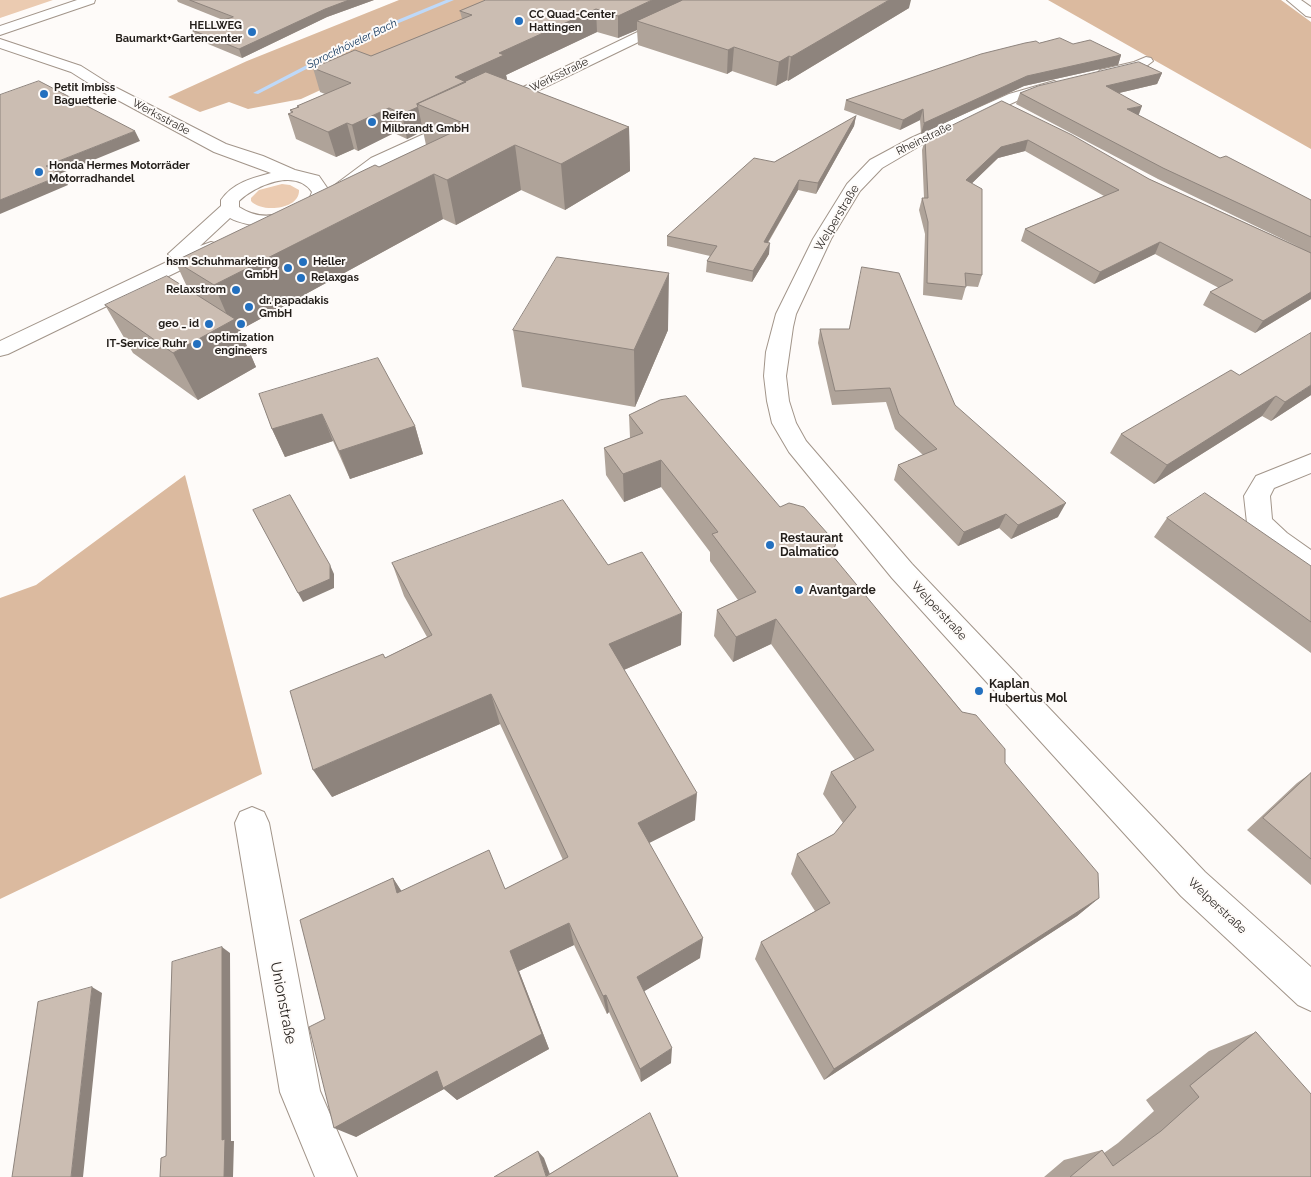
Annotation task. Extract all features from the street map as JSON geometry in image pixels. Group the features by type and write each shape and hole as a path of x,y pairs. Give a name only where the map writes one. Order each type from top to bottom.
{"street":[{"path":"0,25 71,0"},
{"path":"0,31 90,0"},
{"name":"Werksstraße","path":"0,349 232,238 275,220 298,214 357,178 378,162 714,0"},
{"path":"1293,0 1311,13"},
{"path":"0,25 15,26"},
{"name":"Werksstraße","path":"15,26 67,56 76,70"},
{"name":"Werksstraße","path":"0,43 76,70 106,88 220,148 314,182 321,192 317,202"},
{"path":"1093,76 1130,68 1146,60"},
{"name":"Rheinstraße","path":"876,164 917,141 1007,108 1030,92 1066,83"},
{"path":"220,148 230,173 232,201"},
{"name":"Werksstraße","path":"143,280 197,239 232,201 242,187 259,180 329,172 378,162"},
{"name":"Welperstraße","path":"876,164 852,188 822,239 786,314 777,352 775,376 778,401 784,423 797,446 915,585 1193,884 1311,992"},
{"name":"Werksstraße","path":"232,201 234,213 242,218 256,221 275,220"},
{"path":"1311,463 1265,482 1257,496 1260,523 1278,540 1311,564"},
{"name":"Unionstraße","path":"252,824 300,1092 336,1177"}],"shaded area":[{"path":"0,0 53,0 0,18"},
{"path":"399,0 516,0 301,99 248,109 229,102 200,112 168,97 247,61"},
{"path":"1048,0 1281,0 1311,22 1311,149"},
{"path":"282,184 290,185 299,190 298,197 293,202 279,208 271,208 256,205 251,201 251,198 259,190"},
{"path":"185,475 262,774 0,899 0,598 36,585"}],"building":[{"name":"HELLWEG Baumarkt+Gartencenter","path":"190,0 349,0 325,9 239,49 192,30 233,17"},
{"path":"486,0 652,0 618,16 596,9 499,53 504,55 455,77 466,82 417,104 418,107 402,114 389,108 352,125 347,123 328,132 288,114 293,112 290,110 299,107 297,106 351,83 313,68 355,50 371,56 472,15 460,11"},
{"path":"683,0 889,0 791,57 789,56 779,62 734,47 728,50 637,21"},
{"path":"1060,38 1073,44 1090,40 1121,55 1027,76 924,123 923,109 903,120 846,100 981,54 1025,43 1036,41 1039,43"},
{"path":"1139,62 1162,73 1106,86 1142,106 1127,109 1220,158 1226,156 1311,200 1311,237 1163,168 1020,93 1038,86"},
{"path":"486,72 629,127 561,164 515,145 447,180 434,174 214,285 175,261 375,165 379,167 468,125 417,104"},
{"path":"39,81 135,131 46,166 62,175 0,200 0,95"},
{"path":"1002,101 1072,135 1149,179 1311,253 1311,292 1263,321 1210,292 1233,280 1160,242 1100,272 1025,229 1119,190 1028,140 1001,147 966,180 982,189 982,275 965,273 966,287 927,283 928,222 922,198 928,198 925,139"},
{"path":"856,116 818,183 799,180 764,242 770,243 753,271 707,261 717,246 667,236 754,158 774,162"},
{"path":"557,257 669,273 634,350 513,330"},
{"path":"862,267 899,273 955,405 1066,503 1018,525 1006,514 964,532 898,465 937,449 899,414 890,388 835,391 820,329 849,329"},
{"path":"167,276 235,319 173,353 105,305"},
{"path":"1311,333 1311,385 1285,402 1276,396 1167,465 1121,434 1231,370 1239,375"},
{"path":"378,358 415,426 339,451 322,414 272,429 259,394"},
{"path":"686,396 780,507 789,503 804,507 836,543 832,555 962,712 976,715 1005,749 1005,763 1098,873 1099,898 834,1069 761,942 830,903 797,854 834,834 856,807 831,772 874,750 776,619 736,637 717,610 756,592 712,534 718,532 661,460 623,474 604,448 643,433 629,415 660,400"},
{"path":"1205,493 1311,566 1311,622 1167,518"},
{"path":"290,495 330,565 330,579 298,593 253,510"},
{"path":"563,500 608,565 642,552 682,613 609,644 697,793 638,823 703,938 637,977 672,1048 640,1069 606,995 603,996 569,923 510,951 542,1034 443,1088 437,1071 334,1128 309,1027 325,1019 300,920 393,878 397,893 489,850 505,889 568,857 491,694 313,770 290,691 383,654 385,658 432,635 392,563"},
{"path":"1311,773 1311,859 1263,818"},
{"path":"222,947 222,1140 225,1139 224,1177 160,1177 161,1158 166,1156 172,962"},
{"path":"92,987 71,1177 12,1177 38,1002"},
{"path":"1256,1032 1311,1094 1311,1177 1070,1177 1102,1150 1113,1166 1161,1131 1199,1097 1190,1086"},
{"path":"650,1113 678,1177 494,1177 538,1151 546,1176"}],"waterway":[{"name":"Sprockhöveler Bach","path":"256,93 380,29 451,0"}],"place":[{"name":"CC Quad-Center Hattingen","path":"519,21"},
{"name":"HELLWEG Baumarkt+Gartencenter","path":"252,32"},
{"name":"Petit Imbiss Baguetterie","path":"44,94"},
{"name":"Reifen Milbrandt GmbH","path":"372,122"},
{"name":"Honda Hermes Motorräder Motorradhandel","path":"39,172"},
{"name":"Heller","path":"303,262"},
{"name":"hsm Schuhmarketing GmbH","path":"288,268"},
{"name":"Relaxgas","path":"301,278"},
{"name":"Relaxstrom","path":"236,290"},
{"name":"dr. papadakis GmbH","path":"249,307"},
{"name":"geo _ id","path":"209,324"},
{"name":"optimization engineers","path":"241,324"},
{"name":"IT-Service Ruhr","path":"197,344"},
{"name":"Restaurant Dalmatico","path":"770,545"},
{"name":"Avantgarde","path":"799,590"},
{"name":"Kaplan Hubertus Mol","path":"979,691"}]}
